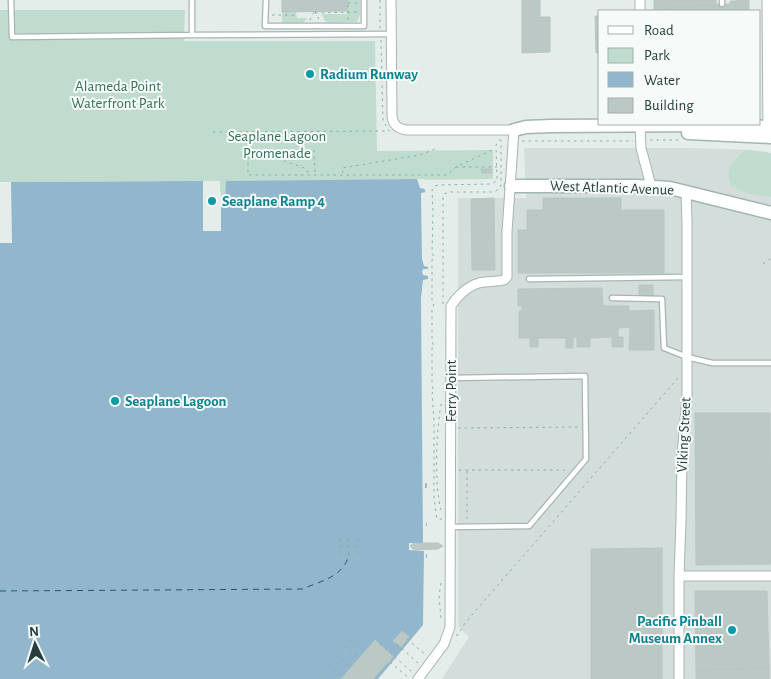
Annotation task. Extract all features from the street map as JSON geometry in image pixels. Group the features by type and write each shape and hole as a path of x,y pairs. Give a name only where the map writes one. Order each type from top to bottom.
{"street":[{"path":"391,0 392,122 401,129 514,130 539,134 638,131 688,133 769,132 767,0"},
{"name":"Ferry Point","path":"416,679 444,644 450,627 451,306 471,286 504,280 507,277 507,232 514,130"},
{"path":"638,131 651,186"},
{"name":"West Atlantic Avenue","path":"511,186 651,186 686,191 771,213"},
{"name":"Viking Street","path":"679,679 682,455 687,397 686,191"},
{"path":"679,576 771,576"}],"lane":[{"path":"11,0 12,37 391,34"},
{"path":"192,0 192,35"},
{"path":"266,0 265,26 364,26 364,2"},
{"path":"529,279 687,277"},
{"path":"612,298 662,299 664,348 687,357 712,363 771,363"},
{"path":"451,378 585,376 586,459 529,526 451,527"}],"path":[{"path":"380,0 382,112"},
{"path":"348,26 348,3 364,2"},
{"path":"315,13 364,12"},
{"path":"315,13 323,26"},
{"path":"307,26 315,13"},
{"path":"266,15 296,15"},
{"path":"214,132 389,131"},
{"path":"525,145 524,141 638,131"},
{"path":"343,174 342,168 420,155 435,149"},
{"path":"248,150 248,175 447,174 456,167 494,149"},
{"path":"253,150 307,169 308,174"},
{"path":"314,150 315,174"},
{"path":"456,167 497,167"},
{"path":"763,264 771,258"},
{"path":"458,635 465,623 687,367"},
{"path":"458,428 585,427"},
{"path":"458,470 565,470"},
{"path":"466,470 467,527"},
{"path":"340,539 341,554"},
{"path":"348,539 349,554"},
{"path":"358,539 358,554"},
{"path":"341,546 358,546"},
{"path":"407,639 433,660"},
{"path":"350,640 365,652"},
{"path":"380,644 416,679"},
{"path":"397,644 425,670"},
{"path":"345,646 360,658"},
{"path":"337,655 351,668"},
{"path":"390,662 396,668 416,679"},
{"path":"329,665 343,677"},
{"path":"321,675 326,679"}],"shaded area":[{"path":"524,148 687,148 755,150 771,153 771,679 442,679 469,637 458,626 458,198 526,198"}],"green space":[{"path":"348,0 360,0 360,15 357,22 328,23 324,20 322,14 347,14"},
{"name":"Alameda Point Waterfront Park","path":"0,10 185,10 184,41 375,41 377,151 493,150 493,179 417,180 221,212 220,181 203,181 203,214 156,181 0,182"},
{"path":"282,12 296,12 297,18 307,18 303,23 282,24"},
{"path":"745,150 771,153 771,197 751,194 734,186 731,187 728,175 729,170 733,162"}],"water":[{"path":"421,179 426,193 428,266 427,401 430,401 430,403 427,403 427,627 383,679 0,679 0,200 11,199 11,182 203,181 203,195 221,194 221,206 225,207 226,181"}],"pier":[{"path":"417,179 424,179 428,192 430,279 429,396 427,396 427,401 430,401 430,403 427,403 427,407 429,407 429,484 425,483 425,488 429,487 429,521 426,523 426,526 429,526 430,539 429,554 426,554 426,558 429,559 429,627 386,679 378,679 423,625 424,551 409,550 409,543 423,543 421,298 423,280 428,279 428,276 423,275 422,272 423,269 428,269 428,267 424,266 422,259 421,193 426,192 425,189 420,188"},
{"name":"Seaplane Ramp 4","path":"203,181 205,181 205,192 221,192 221,231 203,231"},
{"path":"9,182 11,182 12,243 0,243 0,197 9,197"}],"building":[{"path":"282,0 348,0 347,11 282,12"},
{"path":"522,0 540,0 540,17 550,17 550,52 522,53"},
{"path":"654,0 716,0 716,6 671,7 671,10 654,10"},
{"path":"736,0 749,0 749,10 736,10"},
{"path":"730,1 736,1 736,10 671,10 671,7 730,4"},
{"path":"595,16 598,16 598,53 596,53"},
{"path":"481,169 492,169 492,173 482,173"},
{"path":"494,198 495,270 472,270 471,199"},
{"path":"543,198 621,198 621,210 664,210 664,273 518,273 518,230 527,230 527,210 543,210"},
{"path":"639,285 653,285 653,296 639,296"},
{"path":"602,288 603,306 518,306 518,289"},
{"path":"522,306 629,306 629,311 654,310 654,350 629,350 630,327 618,328 618,337 623,337 623,347 612,347 612,337 590,338 590,347 577,347 577,337 573,338 573,348 566,348 566,338 538,338 538,347 530,347 530,338 519,338 519,311 522,311"},
{"path":"695,413 770,413 771,564 696,565"},
{"path":"414,543 438,543 443,546 438,549 414,550 410,546"},
{"path":"662,548 662,679 591,679 591,549"},
{"name":"Pacific Pinball Museum Annex","path":"695,591 767,591 769,668 696,670"},
{"path":"402,631 409,637 401,647 393,641"},
{"path":"375,640 393,656 389,663 373,679 341,679"},
{"path":"769,668 769,679 696,679 696,670"}],"ferry route":[{"path":"0,591 302,589 337,573 346,562 349,554"}],"place":[{"name":"Radium Runway","path":"310,74"},
{"name":"Seaplane Ramp 4","path":"212,201"},
{"name":"Seaplane Lagoon","path":"115,401"},
{"name":"Pacific Pinball Museum Annex","path":"732,630"}],"park label":[{"name":"Seaplane Lagoon Promenade","path":"277,144"}]}
